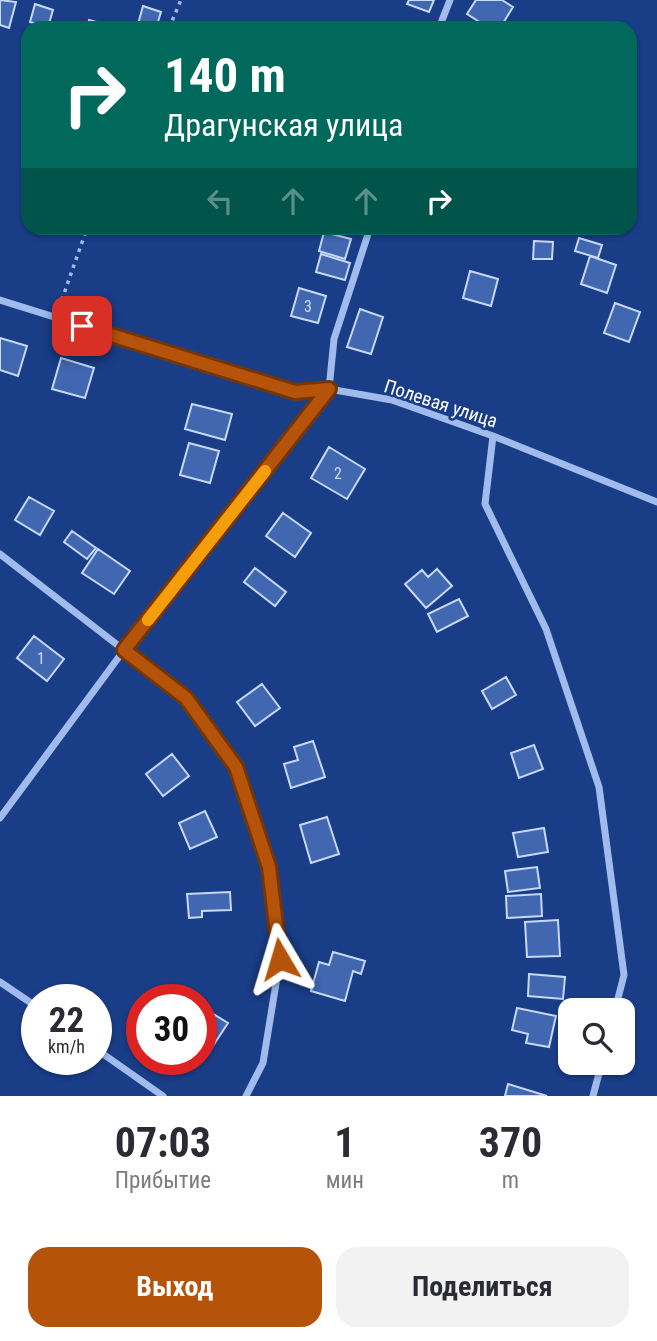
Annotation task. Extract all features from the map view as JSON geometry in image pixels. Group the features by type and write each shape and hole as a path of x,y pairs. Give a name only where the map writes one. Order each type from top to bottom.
{"street":[{"path":"442,21 450,0"},
{"path":"0,818 124,650 329,389 334,340 368,235"},
{"name":"Полевая улица","path":"0,300 295,392 329,389 392,400 493,436 657,502"},
{"path":"493,436 485,504 546,629 599,787 624,975 618,998"},
{"path":"0,554 186,698 236,767 269,867 280,959 263,1063 246,1096"},
{"path":"0,982 21,996"},
{"path":"112,1060 163,1096"},
{"path":"593,1096 599,1075"}],"path":[{"path":"172,21 181,0"},
{"path":"56,317 85,235"}],"building":[{"path":"0,0 16,2 9,28 0,25"},
{"path":"409,0 434,0 429,12 407,4"},
{"path":"476,0 502,0 513,7 504,21 478,21 467,14"},
{"path":"35,4 53,10 50,21 30,21"},
{"path":"143,6 161,12 158,21 139,21"},
{"path":"323,235 351,239 345,259 319,251"},
{"path":"579,238 602,245 598,258 575,251"},
{"path":"534,241 553,242 552,259 533,259"},
{"path":"321,254 350,263 345,280 316,272"},
{"path":"590,256 616,265 607,293 581,284"},
{"path":"470,271 498,279 491,306 463,298"},
{"path":"299,288 326,296 318,323 291,316"},
{"path":"615,303 640,312 629,342 604,333"},
{"path":"360,309 383,317 371,354 347,347"},
{"path":"0,338 27,346 18,376 0,370"},
{"path":"61,358 94,368 85,398 52,389"},
{"path":"192,404 232,414 225,440 185,429"},
{"path":"189,443 219,451 210,483 180,475"},
{"path":"329,447 365,469 347,499 311,478"},
{"path":"29,497 54,511 40,535 15,520"},
{"path":"283,513 311,533 295,557 266,536"},
{"path":"72,531 96,548 87,559 64,542"},
{"path":"98,549 130,571 114,594 82,573"},
{"path":"255,568 286,592 275,606 244,582"},
{"path":"437,569 452,586 426,608 405,584 422,570 428,577"},
{"path":"459,599 468,616 437,632 428,614"},
{"path":"34,636 64,659 47,681 17,658"},
{"path":"506,677 516,695 492,709 482,691"},
{"path":"262,684 280,708 255,726 237,702"},
{"path":"313,741 325,777 291,788 284,764 298,760 294,747"},
{"path":"534,745 543,769 519,778 511,753"},
{"path":"172,754 189,776 163,796 146,774"},
{"path":"205,811 217,837 190,849 179,823"},
{"path":"327,817 339,854 311,863 300,825"},
{"path":"544,828 548,852 518,857 513,833"},
{"path":"537,867 540,888 508,892 505,871"},
{"path":"230,892 231,910 202,911 202,917 189,918 187,894"},
{"path":"541,894 542,916 507,918 506,896"},
{"path":"558,920 560,956 527,957 525,922"},
{"path":"333,952 365,961 361,974 353,971 345,1001 311,991 319,962 329,965"},
{"path":"529,974 565,977 563,998 528,996"},
{"path":"517,1008 556,1016 549,1047 526,1043 528,1034 512,1030"},
{"path":"217,1016 228,1023 217,1040"},
{"path":"508,1084 547,1096 505,1096"}],"slow traffic":[{"path":"148,620 265,471"}],"route":[{"path":"82,326 295,392 329,389 124,650 186,698 236,767 269,867 280,959"}]}
